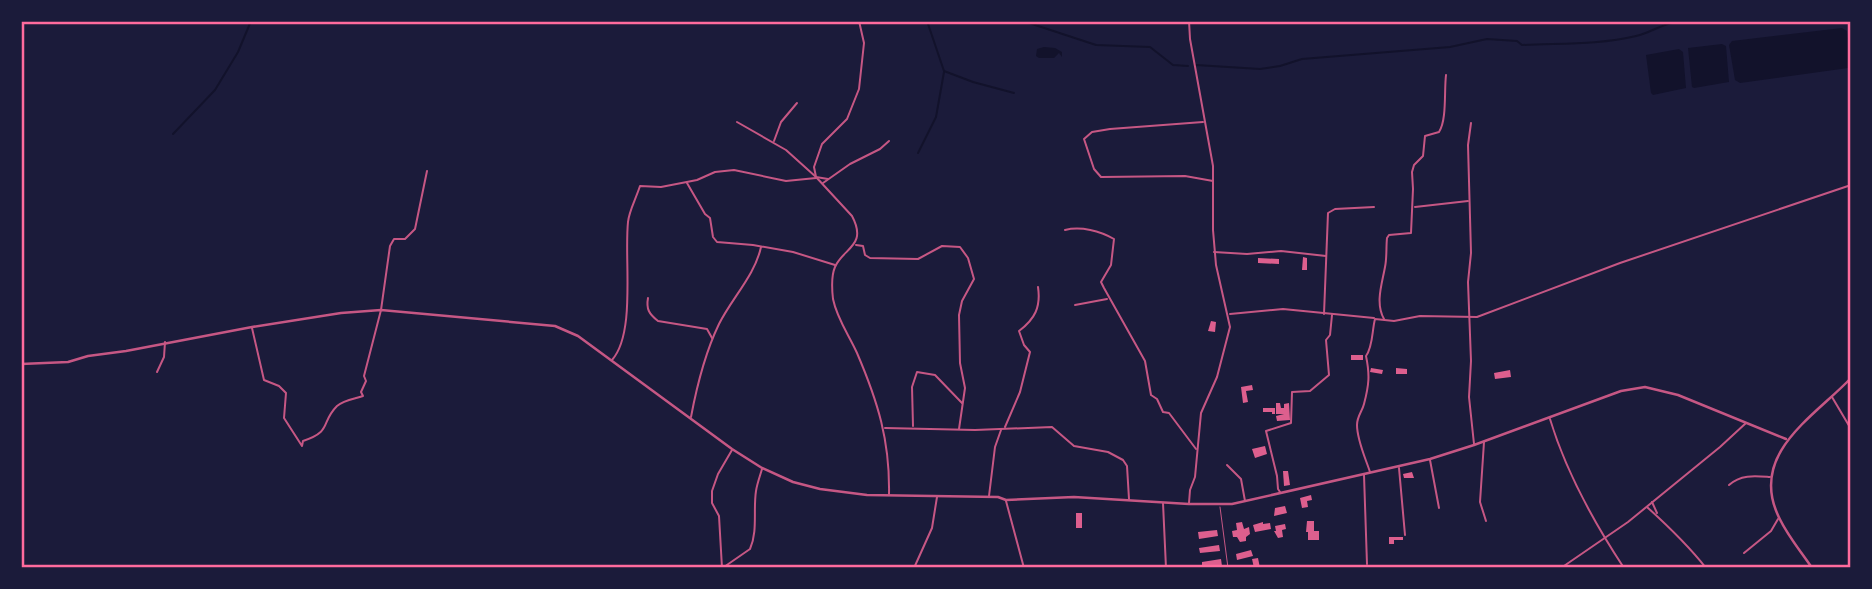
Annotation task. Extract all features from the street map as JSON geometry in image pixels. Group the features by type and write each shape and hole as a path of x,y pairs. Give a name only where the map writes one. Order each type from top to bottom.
{"street":[{"path":"817,177 814,161 827,138 847,119 859,89 864,43 859,21"},
{"path":"1189,21 1214,181 1214,252 1220,286 1229,314 1228,342 1217,377 1201,413 1195,477 1189,490 1189,504"},
{"path":"1385,320 1381,312 1380,290 1387,237 1389,234 1411,233 1413,166 1423,156 1425,136 1439,132 1443,125 1446,75"},
{"path":"774,142 781,122 797,103"},
{"path":"737,122 774,142 817,177 854,219 854,245 836,266 832,288 839,318 863,366 884,428 890,462 889,495"},
{"path":"1205,122 1092,132 1084,139 1094,169 1101,177 1185,176 1214,181"},
{"path":"1471,123 1468,145 1469,397 1474,445"},
{"path":"823,183 889,141"},
{"path":"611,360 617,354 626,328 628,219 639,186 661,187 687,183 715,172 734,170 786,181 817,177 828,179"},
{"path":"252,327 264,380 286,393 284,418 302,446 303,440 325,430 334,410 340,404 363,396 361,391 366,381 364,376 381,310 390,246 394,239 405,239 415,229 426,171"},
{"path":"803,180 808,171"},
{"path":"687,183 710,218 715,241 793,253 836,266"},
{"path":"1229,314 1283,309 1385,320 1420,316 1470,318 1518,303 1620,263 1851,185"},
{"path":"1413,207 1469,201"},
{"path":"1324,314 1326,223 1330,211 1374,207"},
{"path":"1065,230 1097,232 1114,239 1111,265 1101,282 1144,361 1151,395 1157,399 1163,412 1169,412 1196,450"},
{"path":"854,245 863,246 865,256 870,257 918,259 942,246 962,249 968,258 974,279 962,301 960,315 960,363 965,388 959,429"},
{"path":"691,419 698,383 712,338 754,266 761,247"},
{"path":"1214,252 1238,254 1281,251 1327,256"},
{"path":"989,497 995,447 1020,392 1029,360 1030,352 1019,331 1033,320 1039,296 1038,287"},
{"path":"648,298 646,307 658,321 707,329 712,338"},
{"path":"1075,305 1108,299"},
{"path":"21,364 68,362 252,327 341,313 381,310 555,326 569,331 611,360 732,449 762,468 793,482 820,489 889,495 989,497 1006,500 1044,497 1220,505 1246,502 1430,459 1605,395 1644,387 1678,395 1786,439"},
{"path":"1282,494 1278,489 1266,431 1291,423 1292,392 1310,391 1329,375 1326,340 1330,335 1332,315"},
{"path":"1370,472 1357,425 1370,372 1366,358 1371,348 1370,339 1375,318"},
{"path":"157,372 164,357 165,342"},
{"path":"913,427 912,387 917,372 935,375 962,403"},
{"path":"1812,568 1779,518 1772,498 1770,477 1786,439 1851,378"},
{"path":"1832,397 1851,429"},
{"path":"1550,416 1568,469 1605,539 1624,568"},
{"path":"1561,568 1647,507 1746,423"},
{"path":"884,428 1052,426 1074,446 1108,452 1119,457 1127,466 1129,501"},
{"path":"1484,441 1480,502 1486,520"},
{"path":"722,568 719,516 712,503 712,491 732,449"},
{"path":"1430,459 1439,508"},
{"path":"1227,465 1241,479 1246,502"},
{"path":"1399,467 1405,535"},
{"path":"722,568 752,545 755,534 756,489 762,468"},
{"path":"1364,474 1367,564"},
{"path":"1730,485 1747,477 1770,477"},
{"path":"914,568 932,528 937,496"},
{"path":"1006,500 1024,568"},
{"path":"1652,502 1657,514"},
{"path":"1163,503 1166,568"},
{"path":"1647,507 1657,514 1706,568"},
{"path":"1744,553 1772,531 1779,518"}],"lane":[{"path":"1220,505 1227,568"}],"shaded area":[{"path":"1842,28 1847,31 1851,63 1848,68 1740,83 1735,80 1729,45 1732,41"},
{"path":"1722,44 1726,46 1729,82 1692,87 1688,48"},
{"path":"1055,48 1062,52 1062,57 1059,53 1054,58 1039,58 1036,56 1037,49"},
{"path":"1679,49 1683,52 1686,88 1653,95 1646,55"}],"building":[{"path":"1303,257 1307,258 1307,270 1302,270"},
{"path":"1258,258 1279,259 1279,264 1258,263"},
{"path":"1211,321 1216,322 1215,332 1208,331"},
{"path":"1351,355 1363,355 1363,360 1351,360"},
{"path":"1371,368 1383,370 1382,374 1370,372"},
{"path":"1396,368 1407,369 1407,374 1396,374"},
{"path":"1510,370 1511,377 1495,379 1494,373"},
{"path":"1252,385 1253,390 1246,391 1248,402 1243,403 1241,387"},
{"path":"1276,403 1280,403 1281,408 1284,408 1284,404 1289,403 1290,420 1277,421 1276,416 1284,414 1276,414"},
{"path":"1263,408 1275,408 1275,414 1263,412"},
{"path":"1265,446 1267,454 1255,458 1252,449"},
{"path":"1283,471 1288,471 1290,485 1284,486"},
{"path":"1412,472 1414,478 1404,478 1403,474"},
{"path":"1311,495 1312,500 1307,501 1308,507 1302,508 1300,498"},
{"path":"1285,506 1287,513 1274,516 1275,508"},
{"path":"1076,513 1082,513 1082,528 1076,528"},
{"path":"1307,521 1314,521 1314,531 1319,531 1319,540 1308,540"},
{"path":"1242,522 1244,529 1249,527 1250,534 1246,541 1240,542 1237,537 1233,537 1232,531 1237,530 1236,523"},
{"path":"1270,523 1271,529 1255,532 1253,525"},
{"path":"1285,524 1283,537 1278,538 1274,531 1275,526"},
{"path":"1217,530 1218,536 1199,539 1198,532"},
{"path":"1389,537 1403,537 1403,540 1394,540 1394,544 1389,544"},
{"path":"1219,545 1220,551 1200,553 1199,548"},
{"path":"1251,550 1253,556 1237,560 1236,554"},
{"path":"1258,558 1260,568 1254,568 1252,559"},
{"path":"1221,559 1222,566 1202,568 1202,562"}],"waterway":[{"path":"173,134 215,90 238,52 251,21"},
{"path":"927,21 944,71 1014,93"},
{"path":"1023,21 1096,45 1150,47 1173,65 1188,66"},
{"path":"1196,65 1260,69 1302,59 1450,47 1487,39 1517,41 1522,45 1594,42 1636,36 1682,21"},
{"path":"918,153 936,117 944,72"}]}
